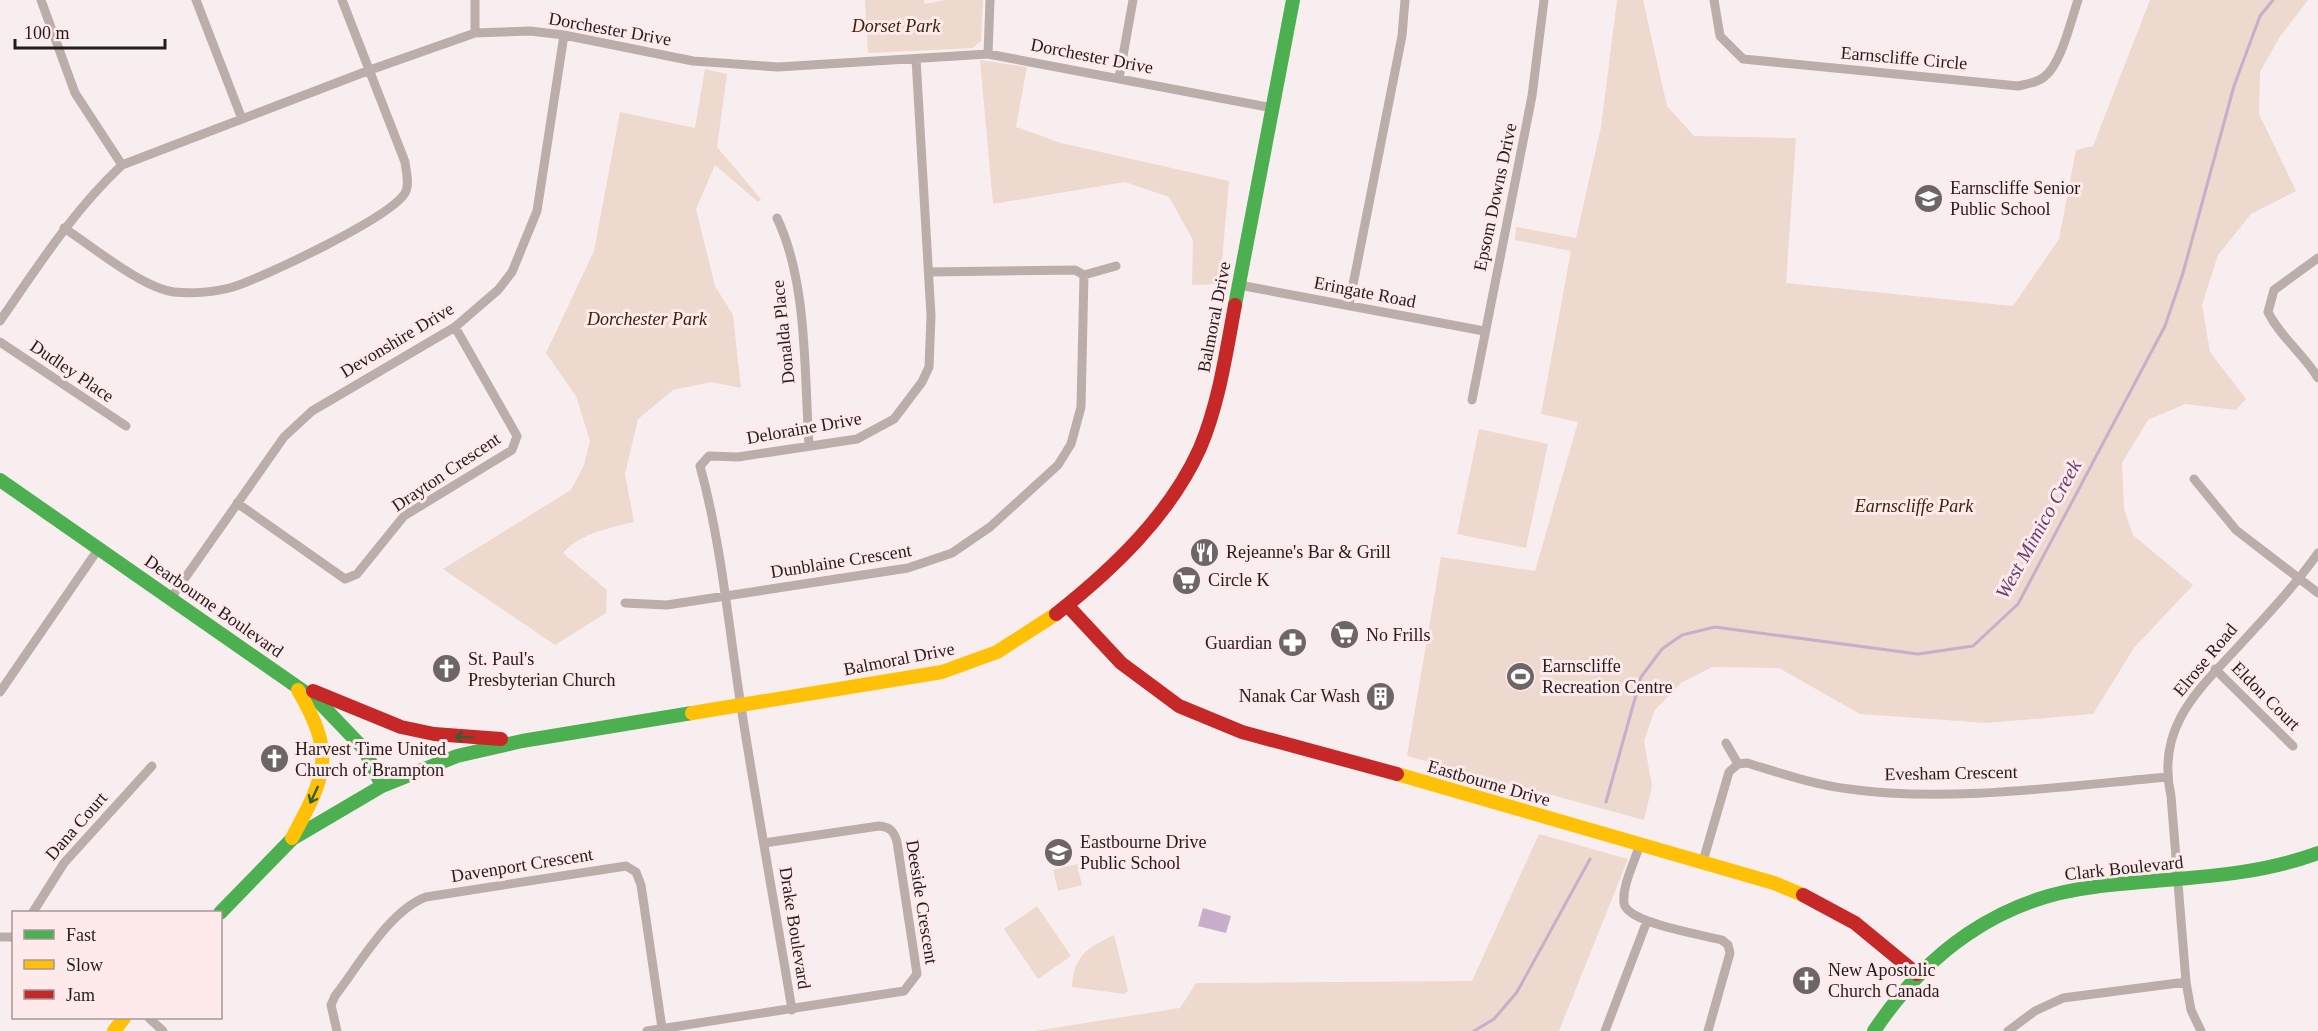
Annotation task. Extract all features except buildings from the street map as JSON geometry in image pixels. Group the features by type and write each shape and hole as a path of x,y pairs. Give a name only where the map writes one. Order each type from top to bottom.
{"street":[{"path":"41,0 75,93 122,165"},
{"path":"195,0 242,119"},
{"path":"64,228 152,286 175,292 212,291 233,287 305,257 391,207 406,192 408,177 405,162 342,0"},
{"path":"475,0 475,33"},
{"path":"988,54 990,0"},
{"path":"1119,78 1133,0"},
{"name":"Balmoral Drive","path":"222,911 292,839 382,786 457,756 522,741 942,672 971,663 1015,642 1067,605 1141,537 1164,510 1195,458 1217,394 1293,0"},
{"path":"1349,305 1402,36 1405,0"},
{"name":"Epsom Downs Drive","path":"1472,400 1532,96 1544,0"},
{"name":"Earnscliffe Circle","path":"1714,0 1720,36 1743,59 2018,86 2032,84 2045,77 2055,65 2078,0"},
{"name":"Dorchester Drive","path":"0,321 64,228 92,194 122,165 369,70 475,33 530,31 564,35 720,64 778,67 988,54 1273,108"},
{"name":"Devonshire Drive","path":"171,598 285,437 312,411 454,327 498,290 521,254 537,211 564,35"},
{"name":"Deloraine Drive","path":"741,705 707,484 700,466 710,456 738,457 857,439 894,419 910,400 928,367 929,272 916,59"},
{"name":"Donalda Place","path":"777,218 789,242 799,306 809,445"},
{"path":"2318,258 2274,290 2268,312 2275,327 2298,351 2318,378"},
{"path":"929,272 1075,270 1084,275 1116,266"},
{"name":"Dunblaine Crescent","path":"625,603 667,605 928,562 969,543 1007,513 1058,465 1075,431 1081,407 1084,275"},
{"name":"Eringate Road","path":"1239,285 1484,331"},
{"name":"Drayton Crescent","path":"237,503 345,579 357,574 404,516 512,450 517,436 454,327"},
{"name":"Dudley Place","path":"0,342 126,426"},
{"path":"2194,479 2236,530 2318,593"},
{"name":"Dearbourne Boulevard","path":"0,480 319,702 354,737 382,786"},
{"path":"0,692 99,548"},
{"name":"Elrose Road","path":"2201,1031 2191,1010 2186,982 2171,796 2167,777 2174,730 2189,700 2299,579 2318,553"},
{"name":"Eastbourne Drive","path":"1067,605 1142,681 1176,705 1222,726 1774,883 1822,903 1855,923 1917,974"},
{"name":"Eldon Court","path":"2216,669 2293,746"},
{"path":"0,673 9,679"},
{"path":"294,683 401,727 434,734 522,741"},
{"path":"292,839 316,793 324,764 324,743 319,725 294,683"},
{"name":"Drake Boulevard","path":"647,1031 792,1010 741,705"},
{"path":"1703,861 1729,772 1738,764 1726,743"},
{"name":"Evesham Crescent","path":"1738,764 1748,763 1849,789 1933,794 1971,794 2167,777"},
{"name":"Dana Court","path":"34,911 64,863 152,766"},
{"name":"Deeside Crescent","path":"764,843 879,826 888,827 897,842 917,974 913,983 904,991 792,1010"},
{"path":"1640,844 1624,895 1624,906 1630,915 1722,940 1728,945 1730,953 1708,1031"},
{"name":"Clark Boulevard","path":"1874,1031 1904,986 1967,932 2030,901 2090,887 2178,880 2259,870 2318,853"},
{"name":"Davenport Crescent","path":"337,1031 331,1005 335,996 399,914 412,902 426,897 626,866 636,872 641,885 662,1028"},
{"path":"1605,1031 1647,921"},
{"path":"2008,1031 2035,1011 2062,998 2186,982"},
{"path":"151,1019 163,1031"}],"green space":[{"name":"Dorset Park","path":"865,0 924,0 924,4 945,0 983,0 981,41 973,48 868,53"},
{"name":"Earnscliffe Park","path":"1617,0 1643,0 1667,106 1694,136 1796,138 1786,283 2013,306 2059,239 2076,150 2093,146 2150,0 2308,0 2279,38 2260,72 2259,114 2296,191 2251,214 2218,255 2202,305 2210,352 2246,399 2236,410 2185,404 2148,420 2122,463 2124,509 2133,535 2193,585 2134,648 2093,714 1986,723 1860,714 1779,668 1712,667 1681,683 1655,710 1644,741 1652,786 1644,820 1407,756 1441,557 1535,571 1578,422 1541,414 1571,251 1515,240 1516,227 1576,238 1601,127"},
{"path":"980,60 1027,67 1016,127 1061,143 1229,181 1220,284 1192,285 1193,240 1169,197 1125,182 993,204"},
{"name":"Dorchester Park","path":"705,69 727,74 717,147 761,199 758,202 715,165 696,209 715,286 733,315 741,388 711,382 673,390 638,419 625,474 634,522 587,536 563,553 607,590 606,613 555,645 443,569 571,490 584,465 590,441 576,396 546,353 594,251 620,112 695,128"},
{"path":"1479,429 1548,444 1526,548 1457,534"},
{"path":"1539,834 1628,859 1559,1031 1035,1031 1180,1008 1196,983 1472,981"},
{"path":"1077,864 1082,885 1058,891 1053,870"},
{"path":"1037,906 1071,956 1038,979 1004,929"},
{"path":"1114,935 1128,991 1124,994 1072,987 1079,960 1096,944"}],"shaded area":[{"path":"1203,908 1231,916 1226,933 1198,926"}],"waterway":[{"name":"West Mimico Creek","path":"1606,802 1641,677 1662,649 1682,635 1715,627 1918,654 1973,646 2018,604 2165,326 2183,273 2234,86 2260,16 2273,0"},
{"name":"West Mimico Creek","path":"1474,1031 1494,1019 1517,992 1590,859"}],"traffic: fast":[{"path":"1235,305 1293,0"},
{"path":"0,480 319,702 364,749 382,786"},
{"path":"222,911 292,839 382,786 457,756 522,741 692,713"},
{"path":"1874,1031 1894,1003 1941,954 1996,917 2027,903 2059,893 2094,887 2235,873 2291,862 2318,853"}],"traffic: slow":[{"path":"692,713 942,672 997,652 1056,614"},
{"path":"292,838 313,797 322,765 322,749 318,732 298,690"},
{"path":"1397,774 1774,883 1803,895"},
{"path":"114,1031 123,1019"}],"traffic: jam":[{"path":"1056,614 1119,559 1138,539 1173,496 1188,473 1207,431 1221,378 1235,305"},
{"path":"1067,605 1121,663 1179,706 1242,732 1397,774"},
{"path":"313,691 401,727 434,734 501,739"},
{"path":"1803,895 1855,923 1917,974"}],"place":[{"name":"Earnscliffe Senior Public School","path":"1929,198"},
{"name":"Rejeanne's Bar & Grill","path":"1205,552"},
{"name":"Circle K","path":"1187,580"},
{"name":"No Frills","path":"1345,635"},
{"name":"Guardian","path":"1293,643"},
{"name":"St. Paul's Presbyterian Church","path":"447,669"},
{"name":"Earnscliffe Recreation Centre","path":"1521,676"},
{"name":"Nanak Car Wash","path":"1381,696"},
{"name":"Harvest Time United Church of Brampton","path":"274,759"},
{"name":"Eastbourne Drive Public School","path":"1059,852"},
{"name":"New Apostolic Church Canada","path":"1807,980"}]}
